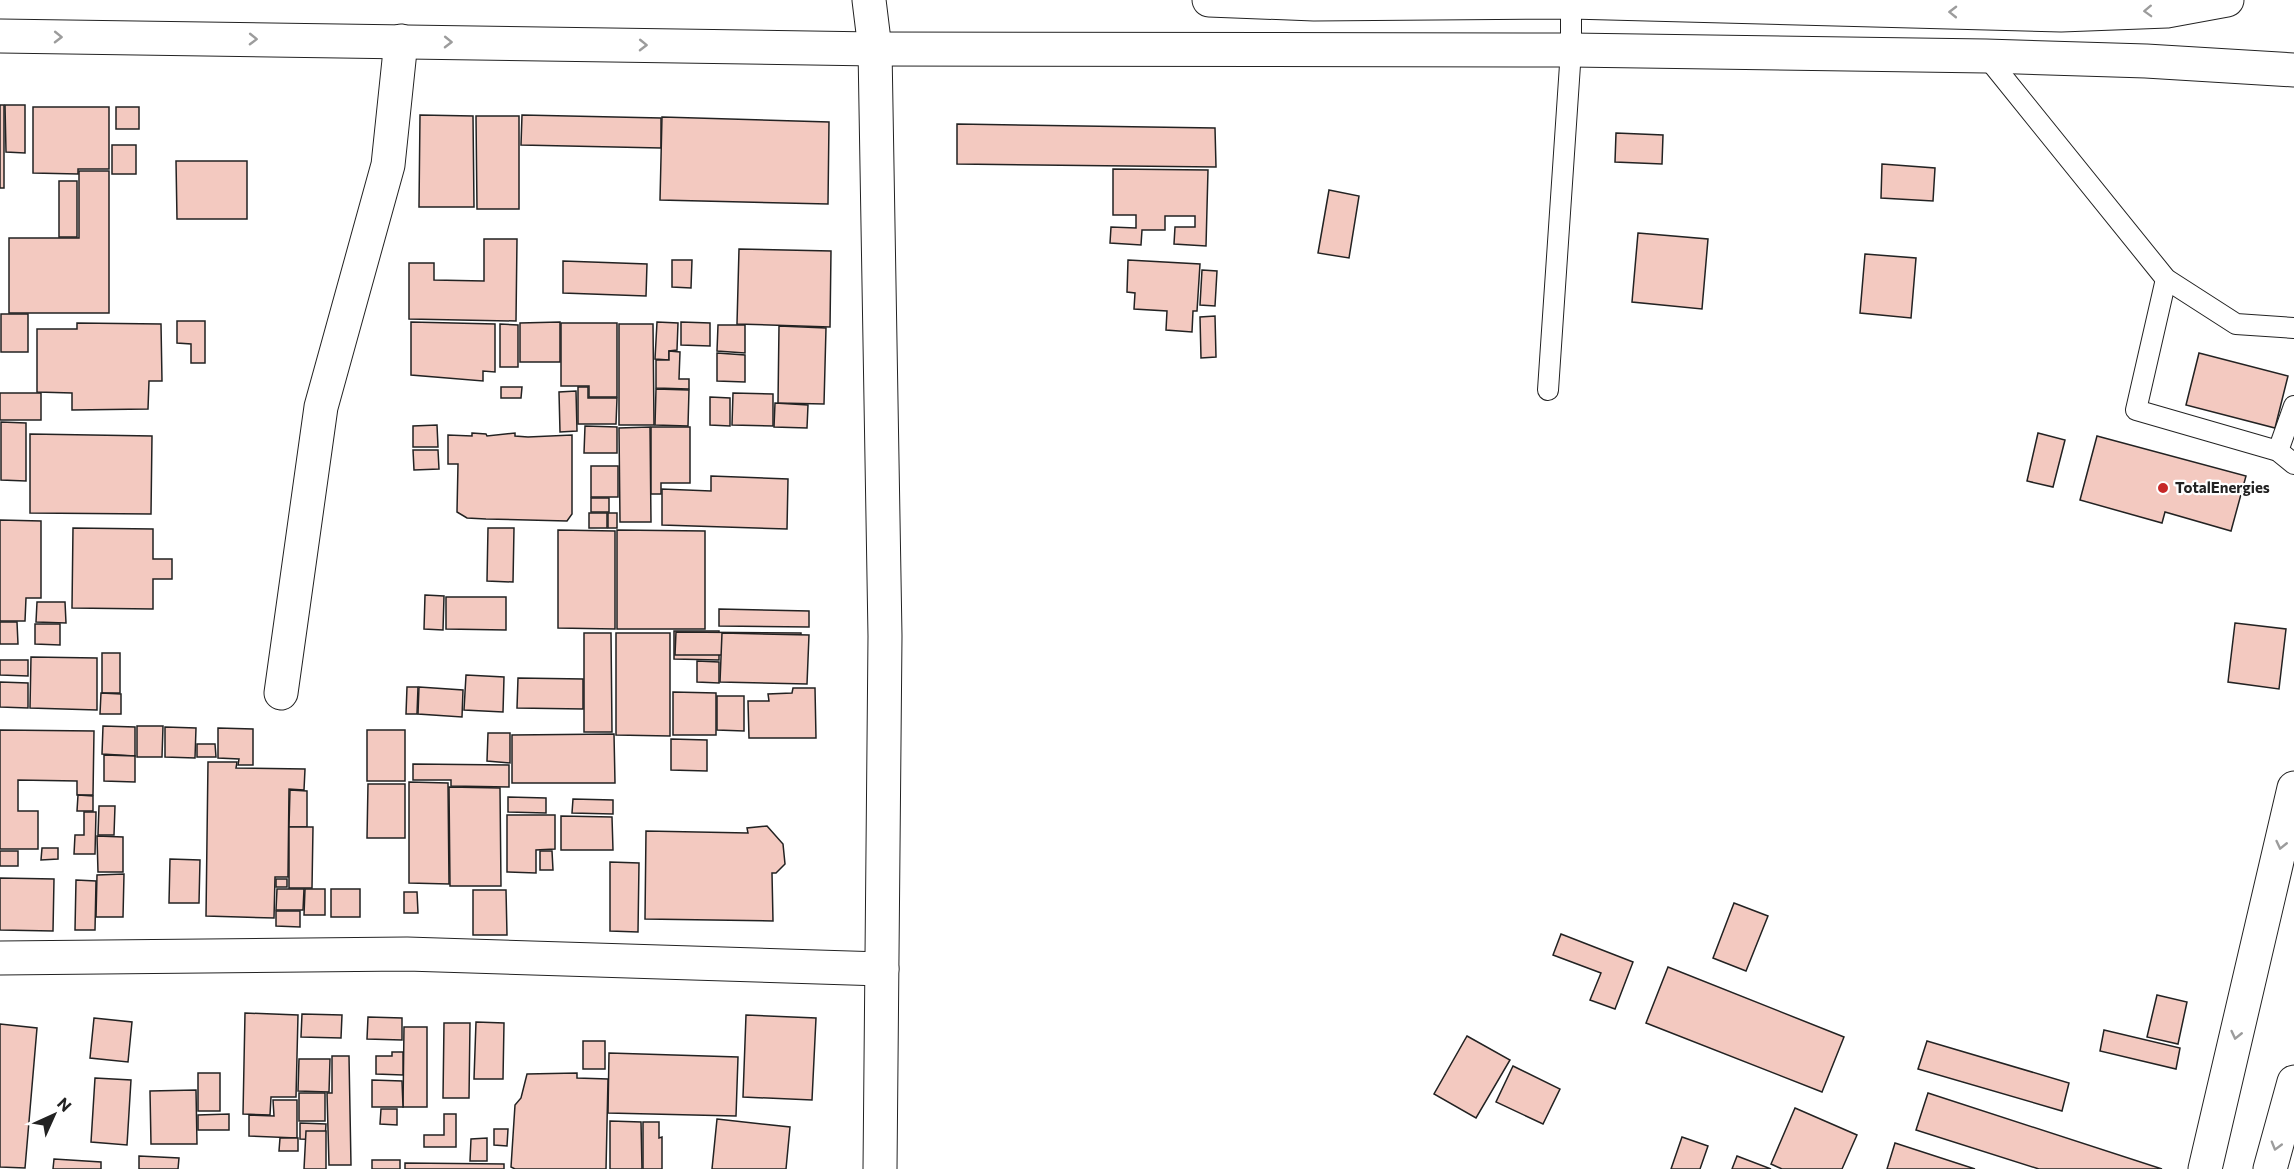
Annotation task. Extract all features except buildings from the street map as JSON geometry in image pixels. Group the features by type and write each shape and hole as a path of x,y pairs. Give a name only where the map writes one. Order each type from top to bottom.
{"main road":[{"path":"869,0 875,49 885,636 880,1169"},
{"path":"1209,0 1571,2 2061,15 2167,10 2227,0"},
{"path":"0,36 875,49 1571,50 1986,56 2294,70"},
{"path":"281,693 321,406 388,165 401,41"},
{"path":"2205,1169 2294,788"},
{"path":"0,958 407,954 882,969"},
{"path":"2270,1169 2294,1082"}],"lane":[{"path":"1548,390 1571,50 1571,2"},
{"path":"1986,56 2166,279 2236,324 2294,328"},
{"path":"2166,279 2136,410 2277,451 2294,464"},
{"path":"2277,451 2294,406"}],"place":[{"name":"TotalEnergies","path":"2163,488"}]}
